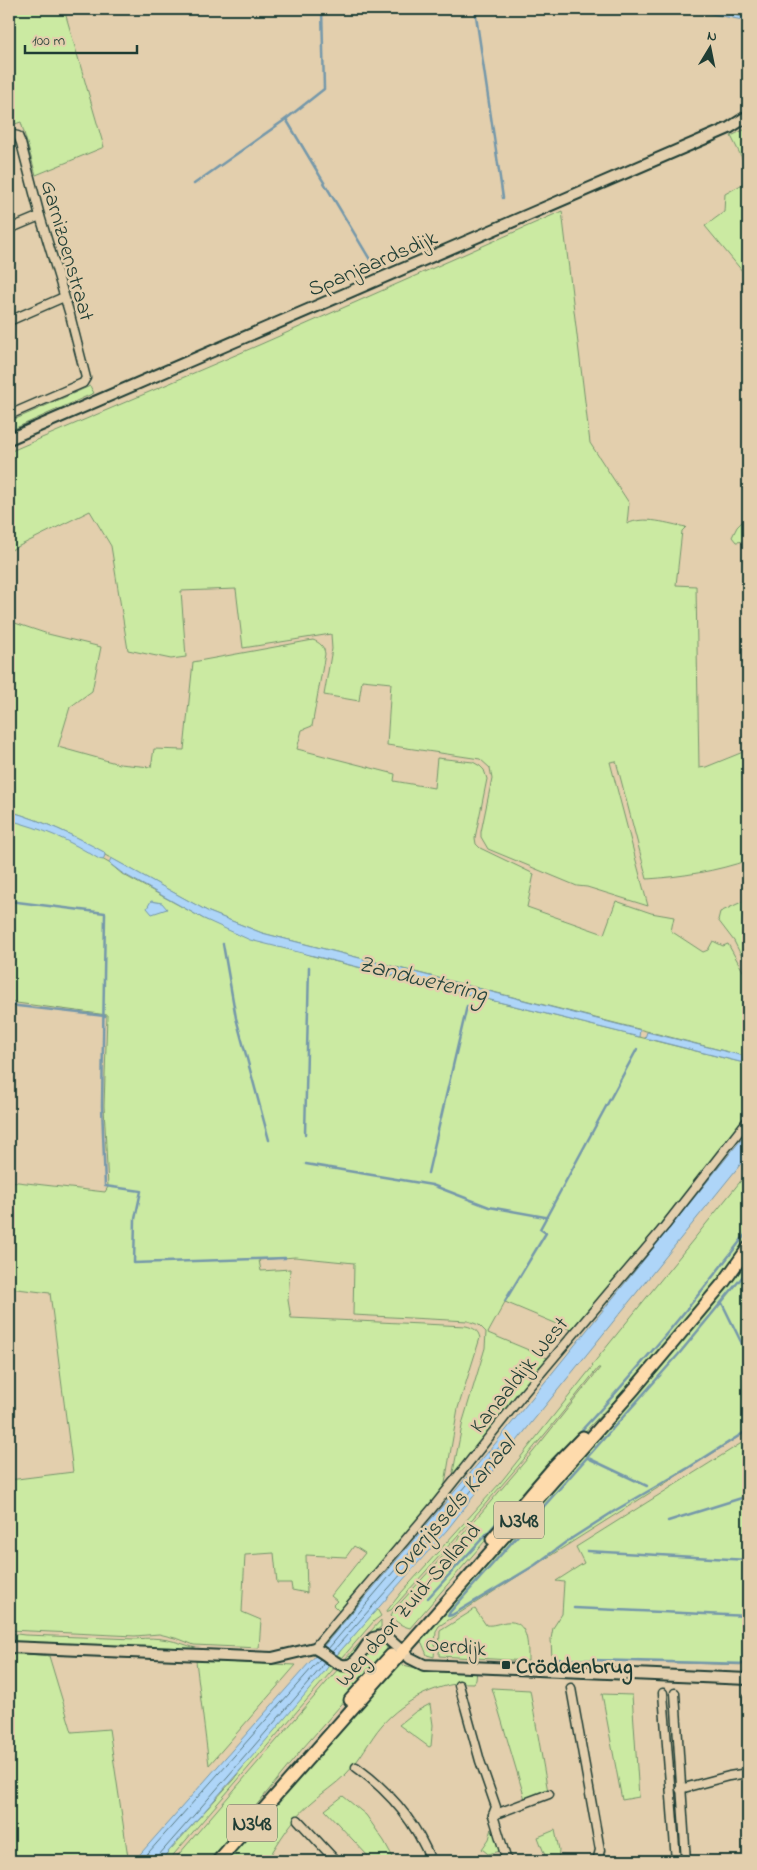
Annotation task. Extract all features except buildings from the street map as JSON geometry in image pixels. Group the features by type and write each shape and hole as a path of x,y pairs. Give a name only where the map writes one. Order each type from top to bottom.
{"main road":[{"name":"Weg door Zuid-Salland","path":"219,1859 400,1649 635,1388 724,1282 748,1248"}],"street":[{"name":"Spanjaardsdijk","path":"9,440 720,132 748,116"},
{"name":"Garnizoenstraat","path":"9,415 83,383 86,378 21,142 18,136 11,134"},
{"path":"9,229 40,216"},
{"path":"9,320 64,297"},
{"name":"Kanaaldijk West","path":"317,1650 524,1394 665,1226 748,1120"},
{"name":"Oerdijk","path":"317,1650 341,1665 352,1665 370,1640 376,1637 384,1637 415,1662 424,1665 748,1680"},
{"path":"9,1647 272,1658 317,1650"},
{"path":"459,1685 480,1761 496,1807 493,1814 507,1861"},
{"path":"571,1688 600,1850 596,1861"},
{"path":"663,1692 676,1861"},
{"path":"675,1693 686,1861"},
{"path":"356,1767 382,1788 404,1812 431,1861"},
{"path":"671,1798 728,1776 748,1773"},
{"path":"493,1814 549,1794"},
{"path":"298,1820 336,1861"}],"green space":[{"path":"9,9 64,9 104,147 36,175 21,122 9,126"},
{"path":"704,9 748,9 748,18"},
{"path":"748,128 748,170 731,136"},
{"path":"748,181 748,278 705,226 724,212 725,194"},
{"path":"562,211 590,443 629,503 627,524 634,521 649,520 686,527 682,531 676,585 696,586 699,768 748,750 748,860 711,870 659,878 647,879 616,761 610,762 648,906 587,887 577,886 488,849 481,837 481,832 492,779 490,768 480,759 387,745 391,683 362,680 359,701 324,695 332,649 331,634 243,648 236,589 181,591 186,657 171,659 128,650 111,546 90,511 9,551 9,452 259,345"},
{"path":"90,386 94,393 9,431 9,422"},
{"path":"748,516 748,541 736,542 732,537 737,527"},
{"path":"9,621 48,634 101,647 92,691 70,707 58,747 119,764 151,767 154,749 184,750 193,662 313,640 318,642 323,647 325,654 312,726 302,730 297,749 395,774 394,781 434,788 437,758 473,762 480,766 484,770 487,779 475,838 476,844 480,848 534,874 527,907 604,934 616,901 651,913 674,917 671,931 703,952 708,950 713,941 723,946 728,944 748,980 748,1057 262,933 209,912 69,834 9,811"},
{"path":"9,820 30,825 68,840 109,863 122,874 204,919 309,955 748,1064 748,1115 574,1331 505,1302 488,1333 550,1359 456,1474 453,1472 463,1421 485,1348 486,1332 479,1325 468,1321 353,1315 354,1263 295,1257 259,1260 261,1271 290,1269 288,1300 291,1318 466,1326 475,1330 480,1338 458,1408 444,1489 340,1612 333,1605 337,1601 331,1596 365,1553 354,1546 346,1557 306,1555 307,1593 292,1590 291,1583 277,1583 274,1553 245,1555 242,1612 261,1620 259,1648 194,1645 159,1634 135,1636 9,1630 9,1480 73,1472 50,1293 9,1288 9,1181 105,1192 108,1187 104,1106 107,1015 9,1002"},
{"path":"748,899 748,969 734,941 718,920 720,912"},
{"path":"748,1172 748,1241 726,1273 633,1381 522,1498 410,1628 398,1622 391,1616 393,1611 463,1534 533,1452 600,1368 598,1368 523,1461 471,1521 391,1610 386,1612 500,1483 592,1365"},
{"path":"748,1259 748,1431 439,1626 436,1631 434,1657 427,1655 422,1643 418,1639 710,1308"},
{"path":"748,1439 748,1665 552,1659 551,1639 553,1628 562,1614 564,1582 556,1581 584,1563 576,1547"},
{"path":"361,1597 364,1598 321,1648 321,1642"},
{"path":"377,1609 381,1616 374,1621 342,1658 335,1657"},
{"path":"475,1609 486,1625 514,1622 519,1625 526,1635 528,1661 439,1656 440,1631"},
{"path":"381,1620 381,1627 370,1635 349,1660 344,1660"},
{"path":"9,1633 160,1639 190,1646 198,1649 198,1652 9,1643"},
{"path":"378,1641 386,1644 385,1655 303,1748 211,1861 173,1861 339,1668"},
{"path":"9,1652 49,1656 72,1732 109,1729 128,1857 124,1861 9,1861"},
{"path":"196,1661 296,1665 209,1765"},
{"path":"330,1664 336,1666 168,1861 160,1861 233,1780 256,1750"},
{"path":"399,1664 416,1668 477,1670 476,1680 474,1683 449,1685 424,1694 412,1700 391,1716 377,1731 346,1774 311,1803 292,1823 267,1861 222,1861"},
{"path":"492,1688 530,1690 548,1792 525,1799"},
{"path":"602,1694 632,1695 639,1797 622,1800"},
{"path":"430,1704 433,1725 431,1746 429,1747 399,1725 415,1712"},
{"path":"343,1796 366,1815 395,1861 370,1861 368,1856 325,1810"},
{"path":"493,1825 501,1851 488,1854 482,1849 489,1839"},
{"path":"555,1830 559,1850 558,1861 547,1861 538,1837"}],"water":[{"path":"685,9 704,9 748,18 748,21"},
{"path":"9,811 46,824 104,852 103,860 56,836 9,820"},
{"name":"Zandwetering","path":"111,858 209,912 262,933 640,1030 639,1037 250,940 204,919 122,873 109,863"},
{"path":"151,901 162,903 167,909 152,914 147,908"},
{"path":"647,1032 748,1057 748,1064 645,1038"},
{"name":"Overijssels Kanaal","path":"748,1131 748,1155 447,1530 160,1861 134,1861 317,1654 494,1445"}],"waterway":[{"path":"194,184 286,119 324,89 322,9"},
{"path":"475,9 503,198"},
{"path":"286,119 375,268"},
{"path":"9,901 105,913 102,1106 105,1186 141,1191 135,1219 134,1263 285,1258"},
{"path":"223,944 236,1018 269,1140"},
{"path":"305,1134 309,967"},
{"path":"9,1005 105,1016"},
{"name":"Zandwetering","path":"428,1173 467,1006"},
{"path":"505,1301 546,1233 540,1229 637,1049"},
{"path":"306,1164 432,1185 489,1207 545,1217"},
{"path":"579,1433 666,1334 748,1231"},
{"path":"748,1270 678,1355 448,1616 535,1565 566,1542 616,1510 748,1430"},
{"path":"722,1303 748,1356"},
{"path":"588,1458 647,1486"},
{"path":"428,1598 533,1483"},
{"path":"668,1521 748,1496"},
{"path":"587,1551 748,1560"},
{"path":"574,1608 748,1616"},
{"path":"552,1659 748,1664"}],"place":[{"name":"Cröddenbrug","path":"506,1665"}]}
